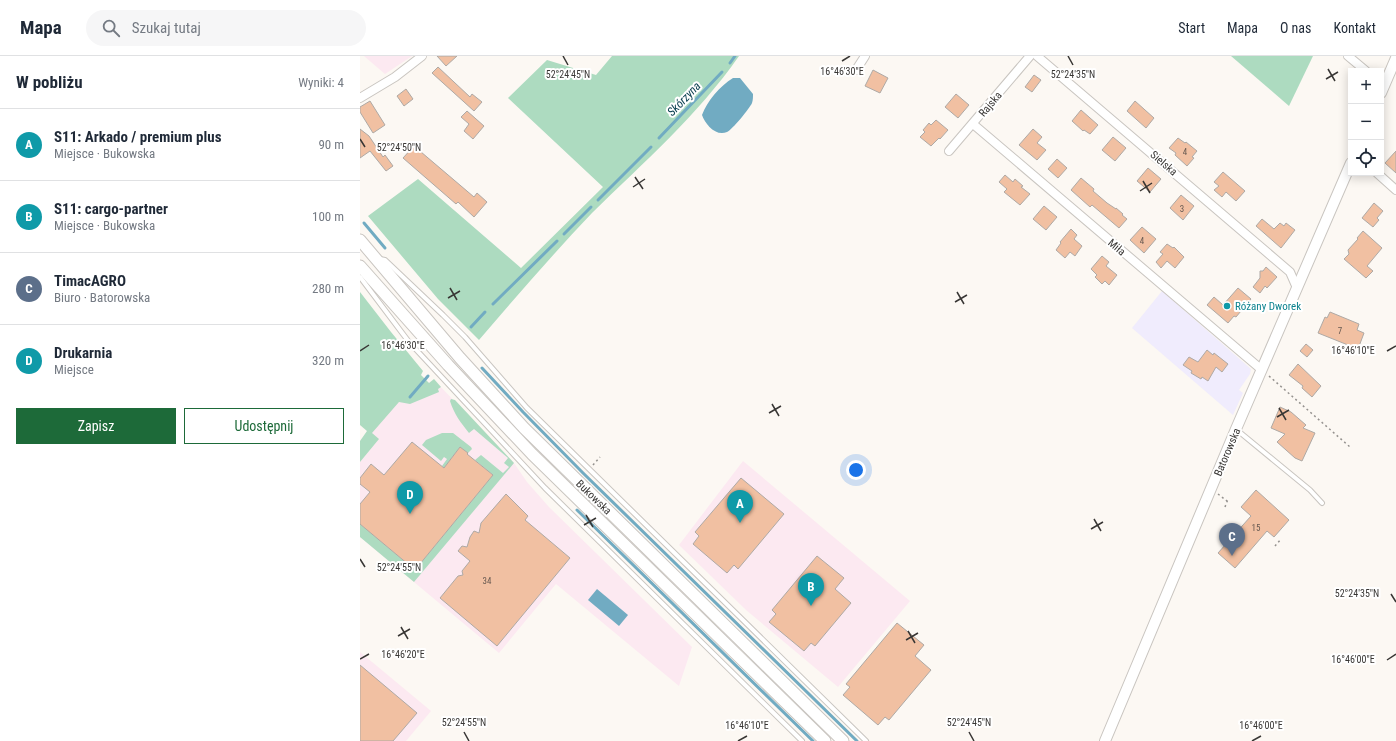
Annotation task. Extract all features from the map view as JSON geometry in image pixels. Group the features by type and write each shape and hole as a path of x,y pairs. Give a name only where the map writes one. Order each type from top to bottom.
{"main road":[{"name":"Bukowska","path":"360,240 524,428 843,741"},
{"name":"Bukowska","path":"360,266 459,376 532,454 825,741"}],"street":[{"path":"360,98 395,77 422,56"},
{"path":"856,70 865,56"},
{"name":"Rajska","path":"949,151 1030,56"},
{"name":"Sielska","path":"1038,56 1290,272 1297,288"},
{"path":"1348,56 1362,68"},
{"path":"1384,84 1396,58"},
{"name":"Miła","path":"972,124 1262,370"},
{"name":"Batorowska","path":"1105,741 1236,429 1348,170"},
{"path":"1380,176 1396,190"},
{"path":"1290,272 1305,269"}],"lane":[{"path":"375,258 385,260 443,315 527,408 866,741"},
{"path":"360,277 409,342 545,488 802,741"},
{"path":"1236,429 1310,490 1322,503"}],"path":[{"path":"1262,370 1350,447"},
{"path":"589,469 600,458"},
{"path":"1215,492 1227,500 1224,507"},
{"path":"1275,546 1281,539"}],"shaded area":[{"path":"364,56 412,56 385,74"},
{"path":"1162,291 1251,369 1250,374 1239,390 1243,393 1233,415 1132,328"},
{"path":"421,376 429,383 436,382 514,463 527,482 549,507 692,647 679,686 556,584 499,653 360,537 360,462 378,440 371,433"},
{"path":"743,461 910,601 838,687 746,610 679,545"},
{"path":"360,652 431,711 406,741 360,741"}],"green space":[{"path":"612,56 739,56 723,78 688,118 592,213 479,340 438,299 368,216 418,179 521,268 603,187 508,98 547,60 596,75"},
{"path":"1231,56 1313,56 1289,106"},
{"path":"360,292 423,371 421,375 429,383 434,379 441,387 438,389 439,392 410,404 399,402 372,433 379,439 360,462 360,441 367,431 360,425"},
{"path":"451,399 455,400 514,463 414,582 360,537 360,524 415,570 493,475 475,460 481,455 503,473 509,467 504,463 508,458 474,429 469,433 456,414 450,401"},
{"path":"442,433 453,433 472,449 468,453 460,447 444,468 442,466 447,459 444,457 441,461 422,445 426,440"}],"water":[{"path":"733,78 740,78 753,94 751,106 737,123 727,132 719,133 708,126 702,115 714,94"},
{"path":"597,589 628,615 619,626 588,600"}],"building":[{"path":"437,56 457,56 446,66"},
{"path":"438,67 470,97 472,94 482,102 474,111 432,73"},
{"path":"873,70 888,78 880,93 865,86"},
{"path":"1034,75 1041,80 1032,92 1025,87"},
{"path":"406,89 413,99 404,106 397,96"},
{"path":"956,94 969,105 958,118 945,107"},
{"path":"370,101 385,125 373,133 360,112 360,107"},
{"path":"1135,101 1154,118 1146,128 1127,111"},
{"path":"1081,110 1098,125 1090,134 1084,130 1083,131 1072,121"},
{"path":"467,111 484,126 473,139 464,131 469,124 461,117"},
{"path":"936,120 948,130 931,146 920,137 925,132 923,130 929,123 931,125"},
{"path":"360,129 369,136 383,157 385,155 393,166 386,171 370,151 360,158"},
{"path":"1033,129 1042,137 1037,143 1046,150 1037,160 1019,145"},
{"path":"1113,137 1126,148 1115,161 1102,150"},
{"path":"1178,138 1185,143 1186,142 1197,151 1192,157 1194,158 1187,166 1175,155 1176,153 1169,148"},
{"path":"414,146 474,197 477,193 487,202 474,217 458,202 456,204 403,158"},
{"path":"1396,151 1396,173 1385,163"},
{"path":"1057,159 1067,168 1058,178 1048,169"},
{"path":"1148,168 1161,179 1150,192 1137,181"},
{"path":"1223,172 1245,191 1236,201 1226,192 1222,197 1214,190 1219,186 1214,182"},
{"path":"1005,175 1013,182 1015,179 1023,186 1021,187 1030,194 1020,205 1004,192 1007,189 999,182"},
{"path":"1081,178 1094,189 1093,191 1107,203 1116,208 1127,219 1119,228 1092,205 1090,207 1071,190"},
{"path":"1181,195 1194,206 1183,220 1170,208"},
{"path":"1374,203 1383,211 1377,218 1379,220 1373,227 1362,218"},
{"path":"1044,206 1057,217 1046,230 1033,219"},
{"path":"1262,219 1274,229 1280,223 1284,226 1286,223 1295,230 1281,248 1256,226"},
{"path":"1142,227 1156,239 1144,253 1130,240"},
{"path":"1071,229 1077,235 1074,239 1082,246 1075,256 1070,252 1065,258 1056,250 1061,243 1060,242"},
{"path":"1363,231 1382,248 1367,266 1373,271 1366,278 1344,259 1349,254 1348,250"},
{"path":"1167,244 1173,248 1174,247 1184,257 1175,268 1167,261 1161,268 1156,262 1163,254 1160,252"},
{"path":"1102,256 1109,262 1106,266 1117,275 1109,285 1105,281 1102,284 1095,277 1097,275 1091,269"},
{"path":"1266,267 1277,277 1267,288 1265,286 1260,293 1253,287 1260,278 1260,271 1263,271"},
{"name":"Różany Dworek","path":"1238,288 1251,299 1236,317 1234,316 1228,323 1207,305 1214,297 1223,305"},
{"path":"1330,312 1359,324 1357,330 1364,333 1358,349 1318,333 1325,317 1327,318"},
{"path":"1306,344 1313,350 1307,357 1300,351"},
{"path":"1207,350 1213,355 1214,353 1228,364 1222,372 1216,367 1208,381 1191,373 1192,371 1183,365 1189,357 1198,362"},
{"path":"1298,364 1321,386 1312,397 1302,388 1303,386 1289,375"},
{"path":"1280,407 1291,412 1306,425 1303,428 1315,433 1302,461 1295,458 1277,442 1285,434 1271,428"},
{"path":"412,442 444,468 460,447 493,475 415,570 360,524 360,504 370,492 360,484 360,478 371,464 384,475"},
{"path":"741,478 784,514 738,569 734,565 727,573 693,544 699,536 695,532"},
{"path":"1256,490 1289,520 1274,537 1267,531 1235,568 1218,553 1251,516 1241,507"},
{"path":"506,494 528,516 525,520 570,558 497,646 440,598 458,576 463,575 462,571 470,561 458,551 462,546 467,547 470,537 474,531 479,533 481,523"},
{"path":"817,556 844,578 835,589 851,603 815,646 811,643 804,651 769,622 776,614 772,610"},
{"path":"897,623 924,645 915,656 931,670 889,720 885,717 878,725 843,695 850,687 846,684"},
{"path":"360,665 417,713 393,741 360,741"}],"waterway":[{"name":"Skórzyna","path":"730,63 735,56"},
{"name":"Skórzyna","path":"659,138 722,72"},
{"name":"Skórzyna","path":"598,200 651,147"},
{"name":"Skórzyna","path":"564,234 591,207"},
{"path":"364,223 385,248"},
{"name":"Skórzyna","path":"493,304 557,241"},
{"name":"Skórzyna","path":"471,327 485,312"},
{"path":"482,368 583,473 857,741"},
{"name":"Skórzyna","path":"410,397 428,376"},
{"path":"577,510 813,741"}],"place":[{"name":"Różany Dworek","path":"1227,306"},
{"name":"Drukarnia","path":"410,514"},
{"name":"S11: Arkado / premium plus","path":"740,523"},
{"name":"TimacAGRO","path":"1232,556"},
{"name":"S11: cargo-partner","path":"811,606"}]}
